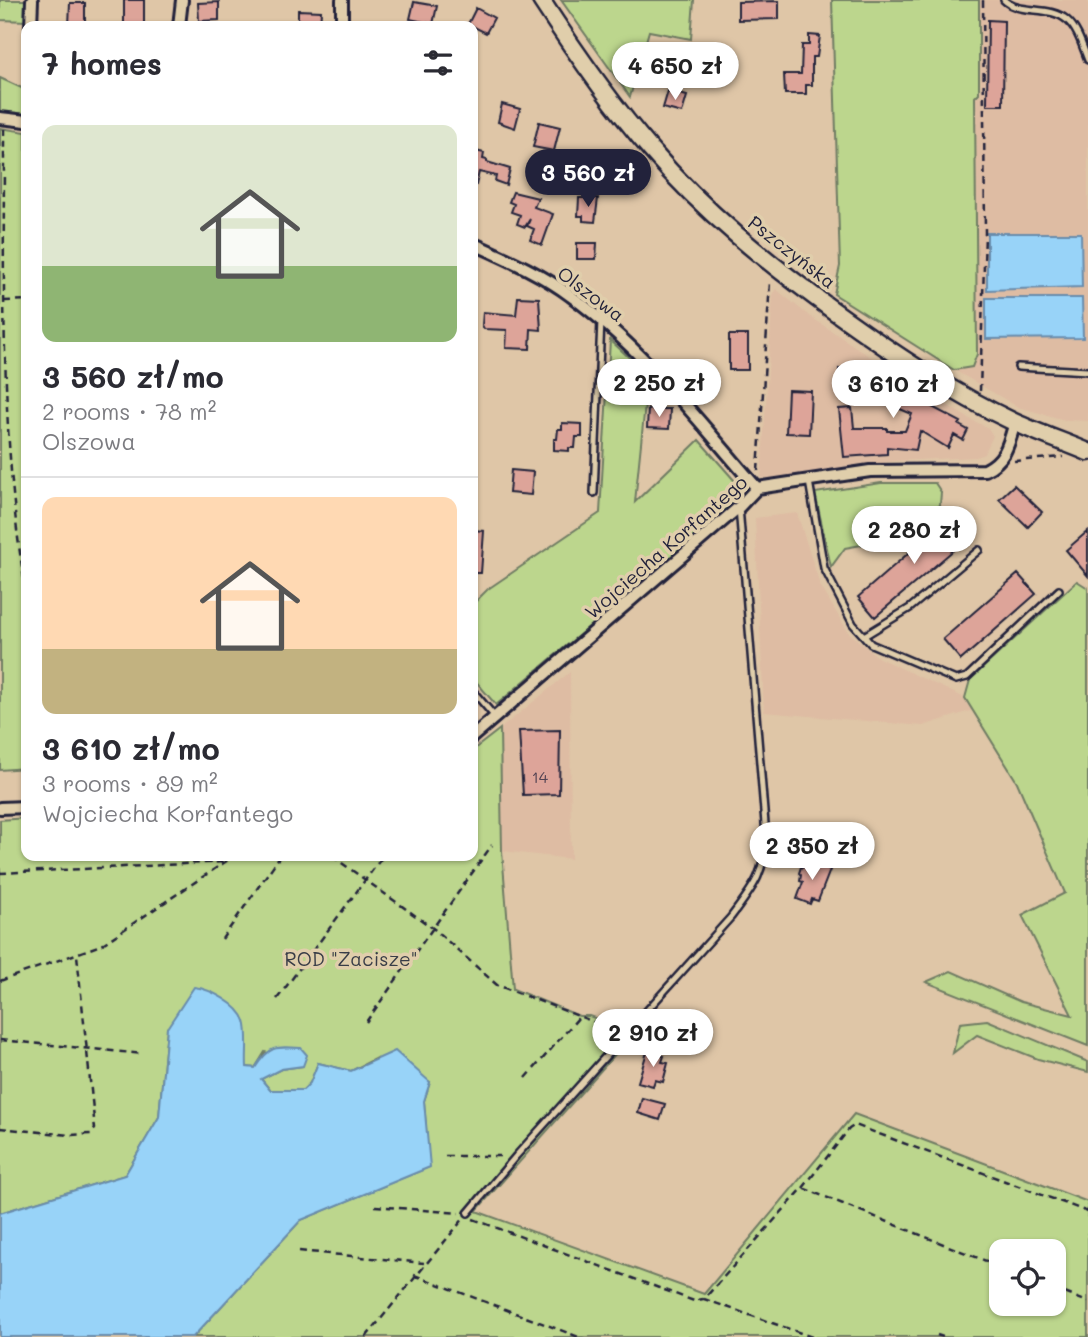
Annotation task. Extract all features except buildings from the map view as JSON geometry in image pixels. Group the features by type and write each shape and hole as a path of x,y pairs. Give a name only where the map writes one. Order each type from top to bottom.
{"main road":[{"name":"Pszczyńska","path":"541,0 612,103 652,151 697,198 773,265 903,359 980,405 1088,452"}],"street":[{"path":"31,21 32,0"},
{"path":"180,21 182,0"},
{"path":"342,0 342,21"},
{"path":"2,118 21,120"},
{"name":"Olszowa","path":"478,246 570,295 601,320 657,374 757,488"},
{"name":"Wojciecha Korfantego","path":"478,732 739,507 757,488 870,471 985,470 996,465 1006,452 1015,422"},
{"path":"0,808 21,807"}],"lane":[{"path":"1004,0 1009,5 1036,9 1066,18 1088,60"},
{"path":"594,493 601,320"},
{"path":"1018,367 1088,371"},
{"path":"809,481 824,568 853,624 871,644 956,680 967,677 1059,590"},
{"path":"468,1213 731,917 759,880 765,856 766,836 739,507"},
{"path":"864,636 910,608 979,550"},
{"path":"478,697 495,717"}],"path":[{"path":"980,405 985,233 983,0"},
{"path":"2,118 4,406 17,550 21,568"},
{"path":"757,488 773,265"},
{"path":"4,301 21,300"},
{"path":"366,1022 492,845"},
{"path":"222,939 277,861"},
{"path":"339,861 434,929 497,985 625,1034"},
{"path":"277,999 379,861"},
{"path":"0,873 226,862"},
{"path":"0,981 77,955 121,934 226,862"},
{"path":"0,1128 70,1135 91,1134 95,1129 77,955"},
{"path":"526,1077 579,1016"},
{"path":"0,1040 143,1054"},
{"path":"704,1299 855,1125 1088,1212"},
{"path":"445,1156 516,1156"},
{"path":"803,1188 989,1262"},
{"path":"375,1206 468,1213 474,1220 694,1301 704,1299 812,1337"},
{"path":"366,1337 414,1275 468,1213"},
{"path":"299,1251 424,1263"},
{"path":"414,1275 579,1337"},
{"path":"1066,1294 1088,1302"},
{"path":"937,1335 943,1337"}],"shaded area":[{"path":"979,0 1088,0 1088,421 1065,420 1018,407 954,370 972,367 978,356 976,98 981,94"},
{"path":"776,289 808,315 887,368 988,428 993,436 984,454 976,457 896,461 761,478 773,293"},
{"path":"797,513 820,585 848,632 879,658 965,698 973,710 923,726 764,712 755,518"},
{"path":"570,672 571,859 502,851 500,729"}],"green space":[{"path":"0,0 27,0 27,21 0,20"},
{"path":"561,0 694,0 691,39 649,31 630,97"},
{"path":"832,0 979,0 979,93 975,97 977,354 972,367 954,370 834,294 840,266"},
{"path":"0,78 21,88 21,116 0,114"},
{"path":"0,128 21,131 21,768 0,770"},
{"path":"610,340 648,375 635,502 699,440 741,488 730,508 496,705 478,684 478,599 488,589 600,513"},
{"path":"881,483 935,483 941,492 940,505 889,550 872,543 845,548 831,567 815,493"},
{"path":"1077,581 1088,588 1088,1046 926,982 951,971 1021,1002 1072,1015 1022,915 1065,893 1017,782 965,698 970,680"},
{"name":"ROD \"Zacisze\"","path":"500,729 502,851 513,989 579,1016 589,1016 635,1032 476,1211 704,1294 854,1114 1088,1202 1088,1337 193,1337 301,1220 429,1167 424,1101 430,1082 376,1058 351,1071 318,1063 310,1083 303,1090 270,1090 261,1079 281,1069 303,1066 265,1052 255,1068 247,1067 167,1028 159,1117 125,1175 0,1213 0,820 21,818 21,861 478,861 478,746"},
{"path":"987,1020 1088,1062 1088,1072 1038,1059 977,1035 953,1053 960,1023"}],"water":[{"path":"987,233 1081,233 1082,287 987,290"},
{"path":"986,298 1082,298 1083,338 986,339"},
{"path":"194,987 223,998 242,1015 247,1031 247,1067 255,1068 264,1055 279,1048 301,1048 307,1055 303,1066 281,1069 261,1079 270,1090 303,1090 310,1083 318,1063 351,1071 395,1051 430,1082 424,1101 430,1167 301,1220 193,1337 0,1337 0,1213 125,1175 159,1117 167,1028"}]}
